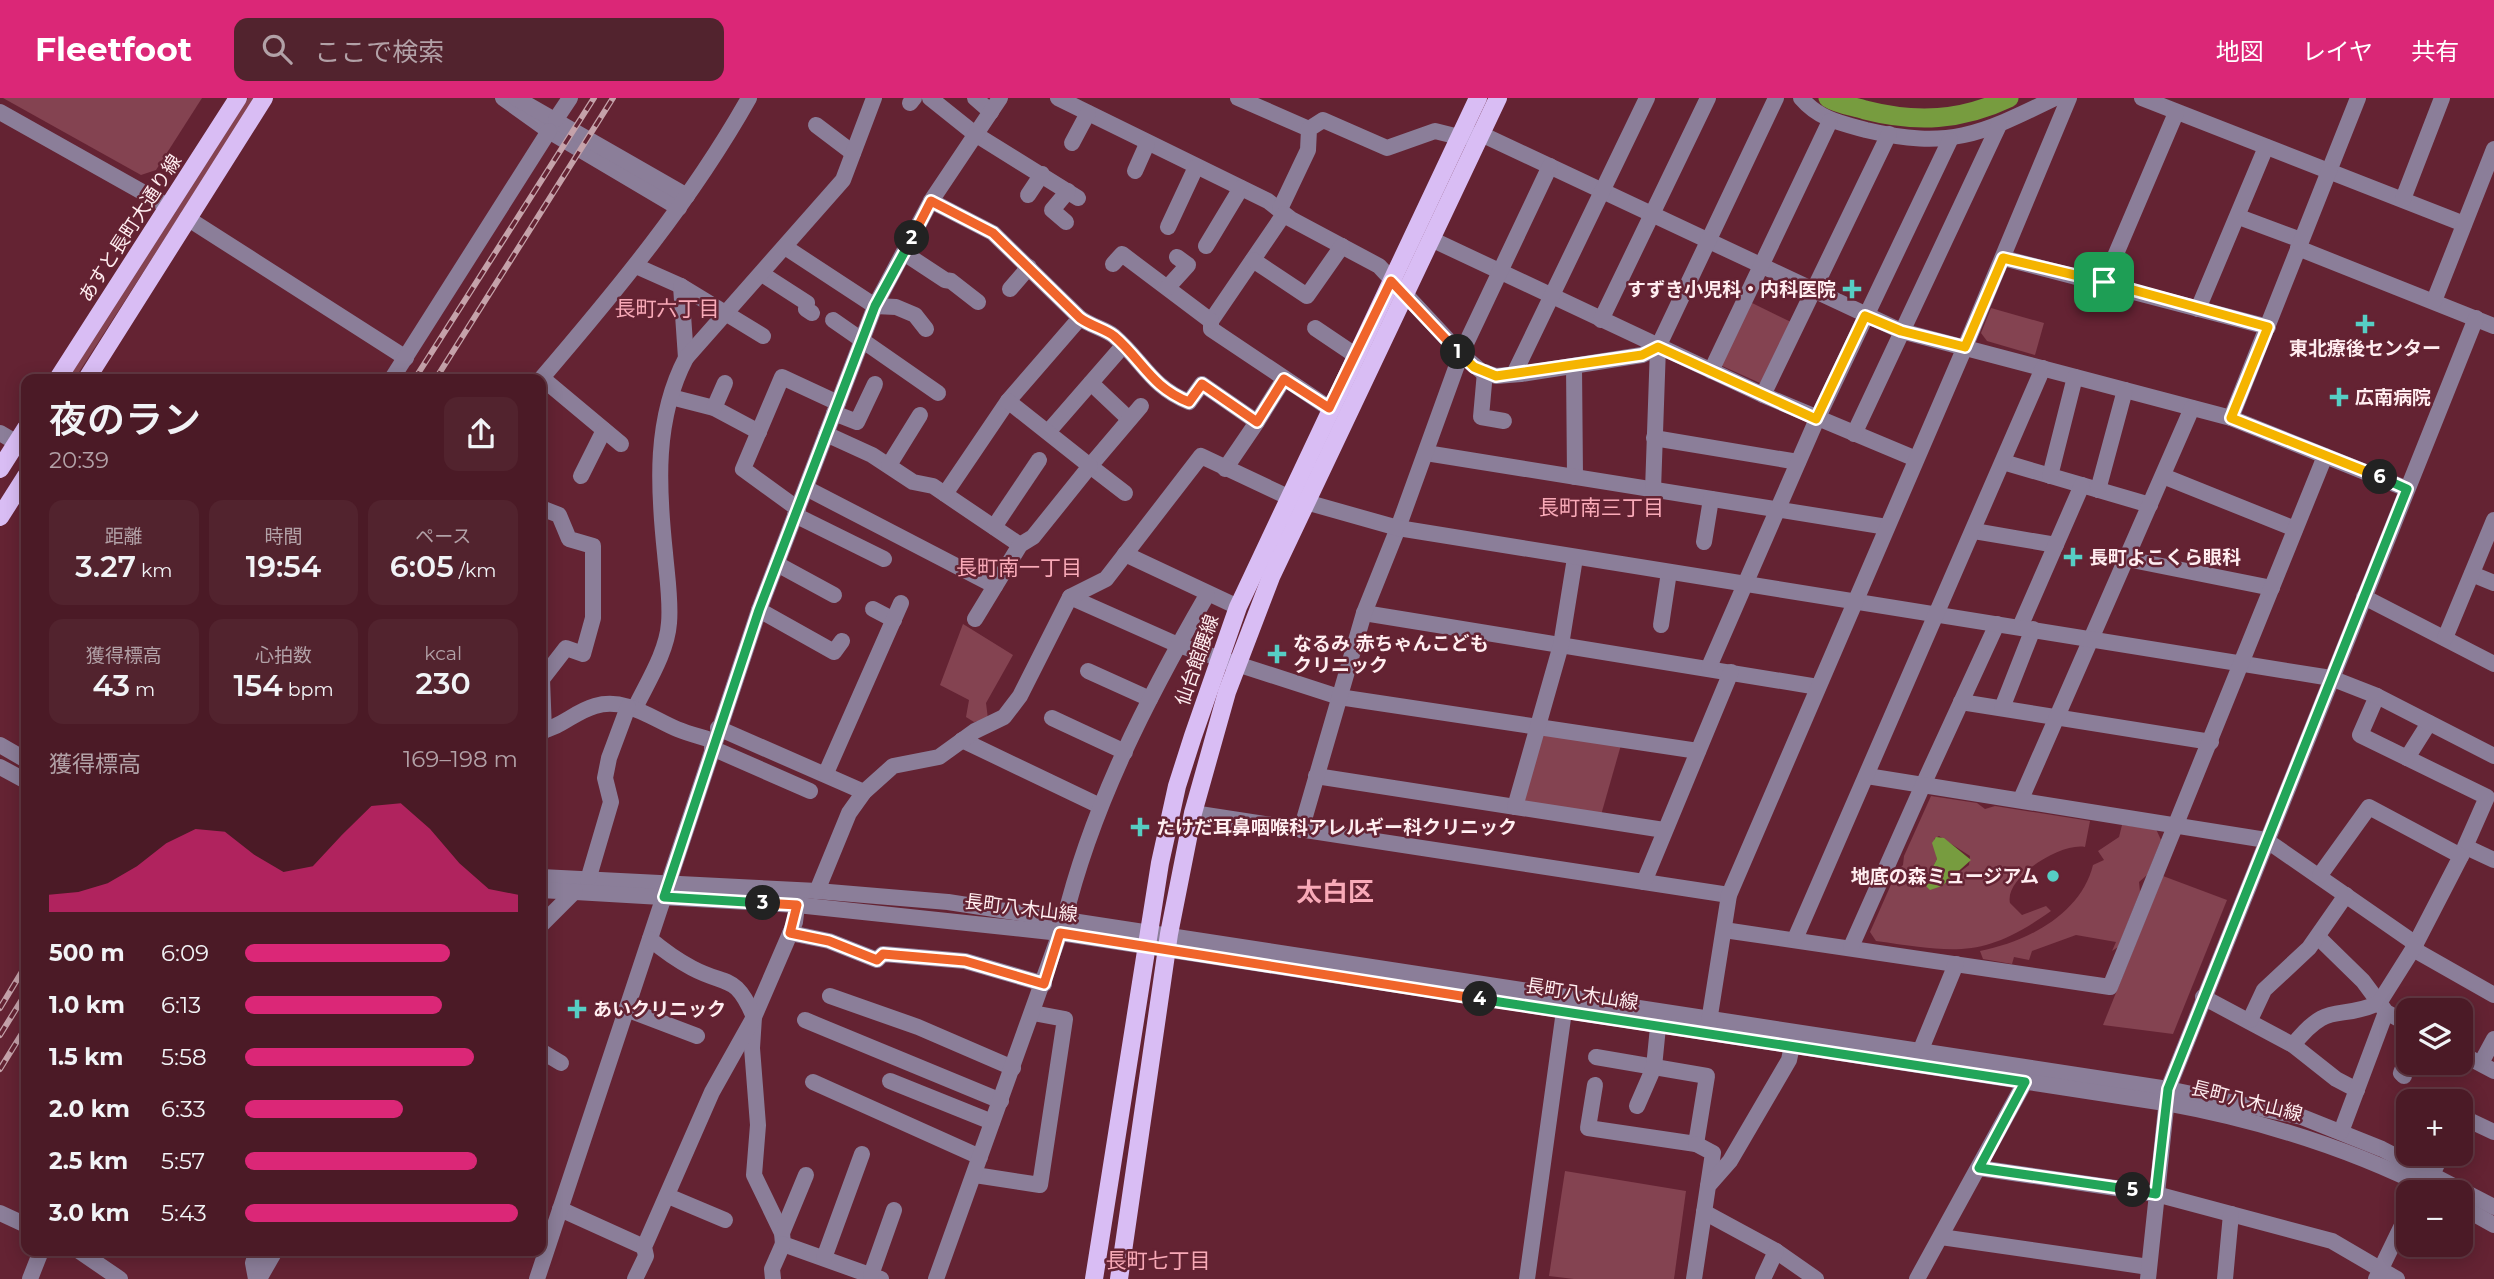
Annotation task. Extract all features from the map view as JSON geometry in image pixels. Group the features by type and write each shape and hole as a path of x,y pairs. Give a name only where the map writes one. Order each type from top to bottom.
{"main road":[{"name":"あすと長町大通り線","path":"61,374 238,98"},
{"path":"90,374 264,98"},
{"name":"仙台館腰線","path":"1119,1279 1168,942 1238,607 1329,408 1478,98"},
{"name":"仙台館腰線","path":"1094,1279 1148,940 1177,786 1227,663 1271,577 1498,98"},
{"path":"0,470 21,436"},
{"path":"0,517 21,484"}],"street":[{"path":"503,98 683,202"},
{"path":"516,98 552,125"},
{"path":"395,374 570,98"},
{"path":"545,374 636,266 683,202 749,98"},
{"path":"588,880 611,803 606,778 609,758 631,707 659,657 669,625 658,465 671,397 686,358 843,180 874,98"},
{"path":"930,98 975,134 1073,194 1052,210 1066,222"},
{"path":"546,1252 715,739 776,564 875,306 931,201 995,105 975,98"},
{"path":"1058,98 1241,188 1379,266 1461,354 1485,372 1496,376 1574,366 1642,355 1658,347"},
{"path":"1238,98 1309,129"},
{"path":"1514,374 1647,98"},
{"path":"1601,320 1709,98"},
{"path":"1653,490 1658,347 1776,98"},
{"path":"1801,98 1810,109 1830,121 1930,141 1950,140 2000,125 2055,98"},
{"path":"1709,1026 1729,895 2003,258 2068,98"},
{"path":"2142,98 2464,224"},
{"path":"2231,418 2356,98"},
{"path":"2403,199 2442,98"},
{"path":"0,112 169,207"},
{"path":"1072,143 1088,113"},
{"path":"2104,282 2176,113"},
{"path":"1309,129 1323,120 1387,148 1435,131 1459,136 1481,134 1901,331 2231,418 2407,489"},
{"path":"1711,371 1830,121"},
{"path":"816,125 853,153"},
{"path":"1854,434 2000,125"},
{"path":"1309,129 1308,150 1282,212 1211,321 1211,329 1329,408"},
{"path":"1763,395 1889,134"},
{"path":"1709,667 1816,419 1950,140"},
{"path":"1135,171 1147,144"},
{"path":"2198,309 2239,217 2266,147"},
{"path":"2434,301 2494,149"},
{"path":"1301,830 1364,613 1461,354 1550,166"},
{"path":"1168,227 1196,167"},
{"path":"1028,195 1042,174"},
{"path":"1206,246 1241,188"},
{"path":"931,201 993,233 1080,318 1092,328 1113,335 1167,394 1189,402 1202,384 1257,422"},
{"path":"2239,217 2494,326"},
{"path":"187,218 406,358"},
{"path":"1431,239 1763,395 1916,459"},
{"path":"1253,260 1307,296 1342,246"},
{"path":"785,247 875,306 905,310 915,315 926,329"},
{"path":"904,253 945,280 951,281 978,302"},
{"path":"1113,264 1122,254 1211,321"},
{"path":"1168,287 1188,265 1177,257"},
{"path":"2003,258 2104,282 2268,327"},
{"path":"636,266 681,286 763,336"},
{"path":"1010,289 1029,267"},
{"path":"762,274 807,303 806,309 812,313"},
{"path":"681,286 686,358"},
{"path":"945,494 1008,401 1080,318"},
{"path":"1941,1237 2148,1273 2166,1096 2203,997 2476,318"},
{"path":"833,320 938,393"},
{"path":"1315,328 1356,355"},
{"path":"1048,432 1122,347"},
{"path":"1574,366 1575,477"},
{"path":"1795,939 2043,368"},
{"path":"1485,372 1481,417 1504,421"},
{"path":"873,559 741,474 782,377 857,422 875,384"},
{"path":"2050,476 2075,377"},
{"path":"1225,469 1284,379"},
{"path":"546,383 621,444"},
{"path":"714,408 725,383"},
{"path":"1091,383 1129,419"},
{"path":"2098,490 2125,390"},
{"path":"671,397 714,408 759,432"},
{"path":"1008,401 1125,493"},
{"path":"975,619 1020,544 1033,537 1141,406"},
{"path":"2021,799 2192,408"},
{"path":"888,465 920,415"},
{"path":"582,476 604,430"},
{"path":"0,433 21,436"},
{"path":"826,434 856,447 913,481 933,486 1020,544"},
{"path":"1654,438 1798,462"},
{"path":"1426,453 1887,527"},
{"path":"817,891 849,813 863,792 893,766 912,760 933,760 1004,717 1020,696 1070,597 1105,579 1201,456 1288,498 1398,528 1575,558 2243,661 2331,678 2377,696 2494,756"},
{"path":"1724,930 2110,987 2325,456"},
{"path":"994,527 1039,460"},
{"path":"2003,462 2150,505"},
{"path":"2163,476 2295,529"},
{"path":"2002,708 2056,545 2082,485"},
{"path":"806,488 995,586"},
{"path":"1704,542 1711,499"},
{"path":"546,513 559,514 569,539 593,546 593,618 583,654 566,648 546,674"},
{"path":"2445,638 2490,538 2494,520"},
{"path":"1974,531 2056,545"},
{"path":"1125,554 1207,595 1238,607"},
{"path":"1515,807 1561,645 1575,558"},
{"path":"2127,559 2272,588"},
{"path":"776,564 834,595"},
{"path":"1661,625 1669,572"},
{"path":"2472,573 2494,583"},
{"path":"936,1279 1044,984 1100,806 1150,699 1207,595"},
{"path":"1070,597 1178,645 1339,697 1698,751"},
{"path":"2364,597 2494,664"},
{"path":"826,773 901,603"},
{"path":"873,609 894,620"},
{"path":"759,610 834,652 842,641"},
{"path":"1364,613 1709,667 1818,687"},
{"path":"1852,947 1997,624"},
{"path":"1088,671 1150,699"},
{"path":"1644,882 1731,671"},
{"path":"2340,1132 2357,1090 2382,1007 2464,852 2487,797 2360,735 2377,696"},
{"path":"1961,702 2211,742"},
{"path":"546,730 566,724 580,713 598,705 631,707 676,729 826,773 863,792"},
{"path":"1052,718 1125,752"},
{"path":"2407,758 2429,723"},
{"path":"715,739 810,791"},
{"path":"962,740 1100,806"},
{"path":"0,745 21,757"},
{"path":"0,767 21,778"},
{"path":"1316,776 1664,830"},
{"path":"1867,776 2266,840 2320,875 2415,946 2494,995"},
{"path":"2320,875 2370,807 2464,852 2494,860"},
{"path":"1193,813 1729,895"},
{"path":"546,877 666,891 817,891 901,906"},
{"name":"長町八木山線","path":"546,890 666,891 797,905 901,906 1168,942 1658,1027 1709,1026 1792,1046 1918,1058 2025,1082 2166,1096 2297,1134 2414,1180"},
{"path":"546,920 575,891"},
{"path":"2250,1020 2264,990 2318,937 2346,895"},
{"path":"635,1279 646,1256 644,1247 712,1092 754,1017 790,933 797,905"},
{"path":"790,933 829,941 877,960 883,954 965,961 1044,984"},
{"path":"2318,937 2363,981 2382,1007 2396,1016"},
{"path":"650,939 694,969 735,984 744,995 754,1017 752,1048 758,1125 754,1175 782,1238 824,1258 876,1277 894,1210"},
{"path":"1168,942 2302,1117 2340,1132 2419,1180"},
{"path":"1918,1058 1956,964"},
{"path":"830,996 918,1027 1013,1068"},
{"path":"2203,997 2292,1045 2336,1080 2357,1090"},
{"path":"2292,1045 2311,1022 2325,1014 2382,1007"},
{"path":"626,1009 697,1035"},
{"path":"1527,1279 1564,1011"},
{"path":"975,1175 1040,1185 1065,1019 1033,1013"},
{"path":"805,1020 1000,1101"},
{"path":"1637,1106 1654,1067 1658,1027"},
{"path":"2487,1067 2494,1039"},
{"path":"1709,1186 1730,1161 1789,1060 1792,1046"},
{"path":"546,1054 561,1063"},
{"path":"1596,1057 1707,1076 1696,1144"},
{"path":"890,1081 992,1122"},
{"path":"813,1082 979,1157"},
{"path":"1917,1279 2025,1082"},
{"path":"1595,1085 1588,1128 1696,1144 1713,1153 1695,1279"},
{"path":"2473,1122 2494,1132"},
{"path":"824,1258 862,1154"},
{"path":"1979,1168 2156,1194 2332,1241 2379,1274 2397,1279"},
{"path":"773,1279 772,1269 806,1175"},
{"path":"668,1196 725,1220"},
{"path":"2473,1200 2494,1207"},
{"path":"560,1209 644,1247"},
{"path":"0,1211 21,1222"},
{"path":"1704,1212 1721,1218 1816,1279"},
{"path":"2473,1213 2494,1225"},
{"path":"2225,1279 2231,1214"},
{"path":"2379,1274 2396,1238"},
{"path":"1763,1279 1776,1251"},
{"path":"30,1279 39,1256"},
{"path":"86,1256 120,1279"},
{"path":"255,1256 253,1262 257,1279"},
{"path":"257,1279 272,1256"},
{"path":"537,1279 545,1256"}],"shaded area":[{"path":"3,98 202,98 156,170 141,175"},
{"path":"248,98 255,98 78,374 71,374"},
{"path":"1748,301 1791,322 1762,384 1720,365"},
{"path":"1991,308 2044,323 2035,355 1987,341 1981,333"},
{"path":"963,624 1013,655 986,703 988,719 974,722 966,717 969,700 940,685"},
{"path":"1543,735 1621,745 1601,815 1526,803 1523,799"},
{"path":"1931,796 1977,803 1985,809 1995,806 2090,821 2085,847 2063,850 2037,863 2016,883 2011,893 2010,903 2022,915 2046,906 2051,911 2006,938 1986,945 1948,949 1876,941 1870,932 1897,871 1903,865 1904,856","holes":["1939,836 1970,856 1969,865 1942,886 1924,884 1937,859 1934,839"]},
{"path":"2122,825 2156,829 2161,840 2147,875 2139,882 2140,892 2118,947 2112,951 2116,942 2076,935 2032,951 2029,960 2014,957 2012,964 1983,959 1980,951 2016,941 2033,933 2064,911 2077,898 2093,865 2104,860 2098,851 2119,837"},
{"path":"1936,837 1944,838 1971,860 1942,886 1930,890 1924,884 1937,859 1932,843"},
{"path":"2163,876 2227,900 2173,1034 2103,1025"},
{"path":"1565,1171 1686,1191 1674,1279 1574,1279 1549,1276"}],"waterway":[{"path":"1828,98 1841,104 1884,114 1920,118 1956,115 1991,106 2009,98"}],"railway":[{"path":"418,374 594,98"},
{"path":"439,374 613,98"},
{"path":"0,1008 21,973"},
{"path":"0,1035 21,1001"},
{"path":"0,1069 21,1035"}],"place":[{"name":"すずき小児科・内科医院","path":"1852,289"},
{"name":"東北療後センター","path":"2365,324"},
{"name":"広南病院","path":"2339,397"},
{"name":"長町よこくら眼科","path":"2073,557"},
{"name":"なるみ 赤ちゃんこども クリニック","path":"1277,654"},
{"name":"たけだ耳鼻咽喉科アレルギー科クリニック","path":"1140,827"},
{"name":"地底の森ミュージアム","path":"2053,876"},
{"name":"あいクリニック","path":"577,1009"}],"district":[{"name":"長町六丁目","path":"667,308"},
{"name":"長町南三丁目","path":"1601,507"},
{"name":"長町南一丁目","path":"1019,567"},
{"name":"太白区","path":"1335,892"},
{"name":"長町七丁目","path":"1158,1260"}],"route":[{"path":"931,201 993,233 1080,318 1092,328 1113,335 1167,394 1189,402 1202,384 1257,422 1284,379 1329,408 1391,281 1474,367 1496,376 1642,355 1658,347 1816,419 1865,316 1901,331 1965,347 2003,258 2104,282 2268,327 2231,418 2407,489 2168,1089 2162,1122 2156,1194 1979,1168 2025,1082 1363,982 1060,933 1044,984 965,961 883,954 877,960 867,958 829,941 790,933 795,922 797,905 664,897 759,610 826,434 878,299 931,201"}]}
